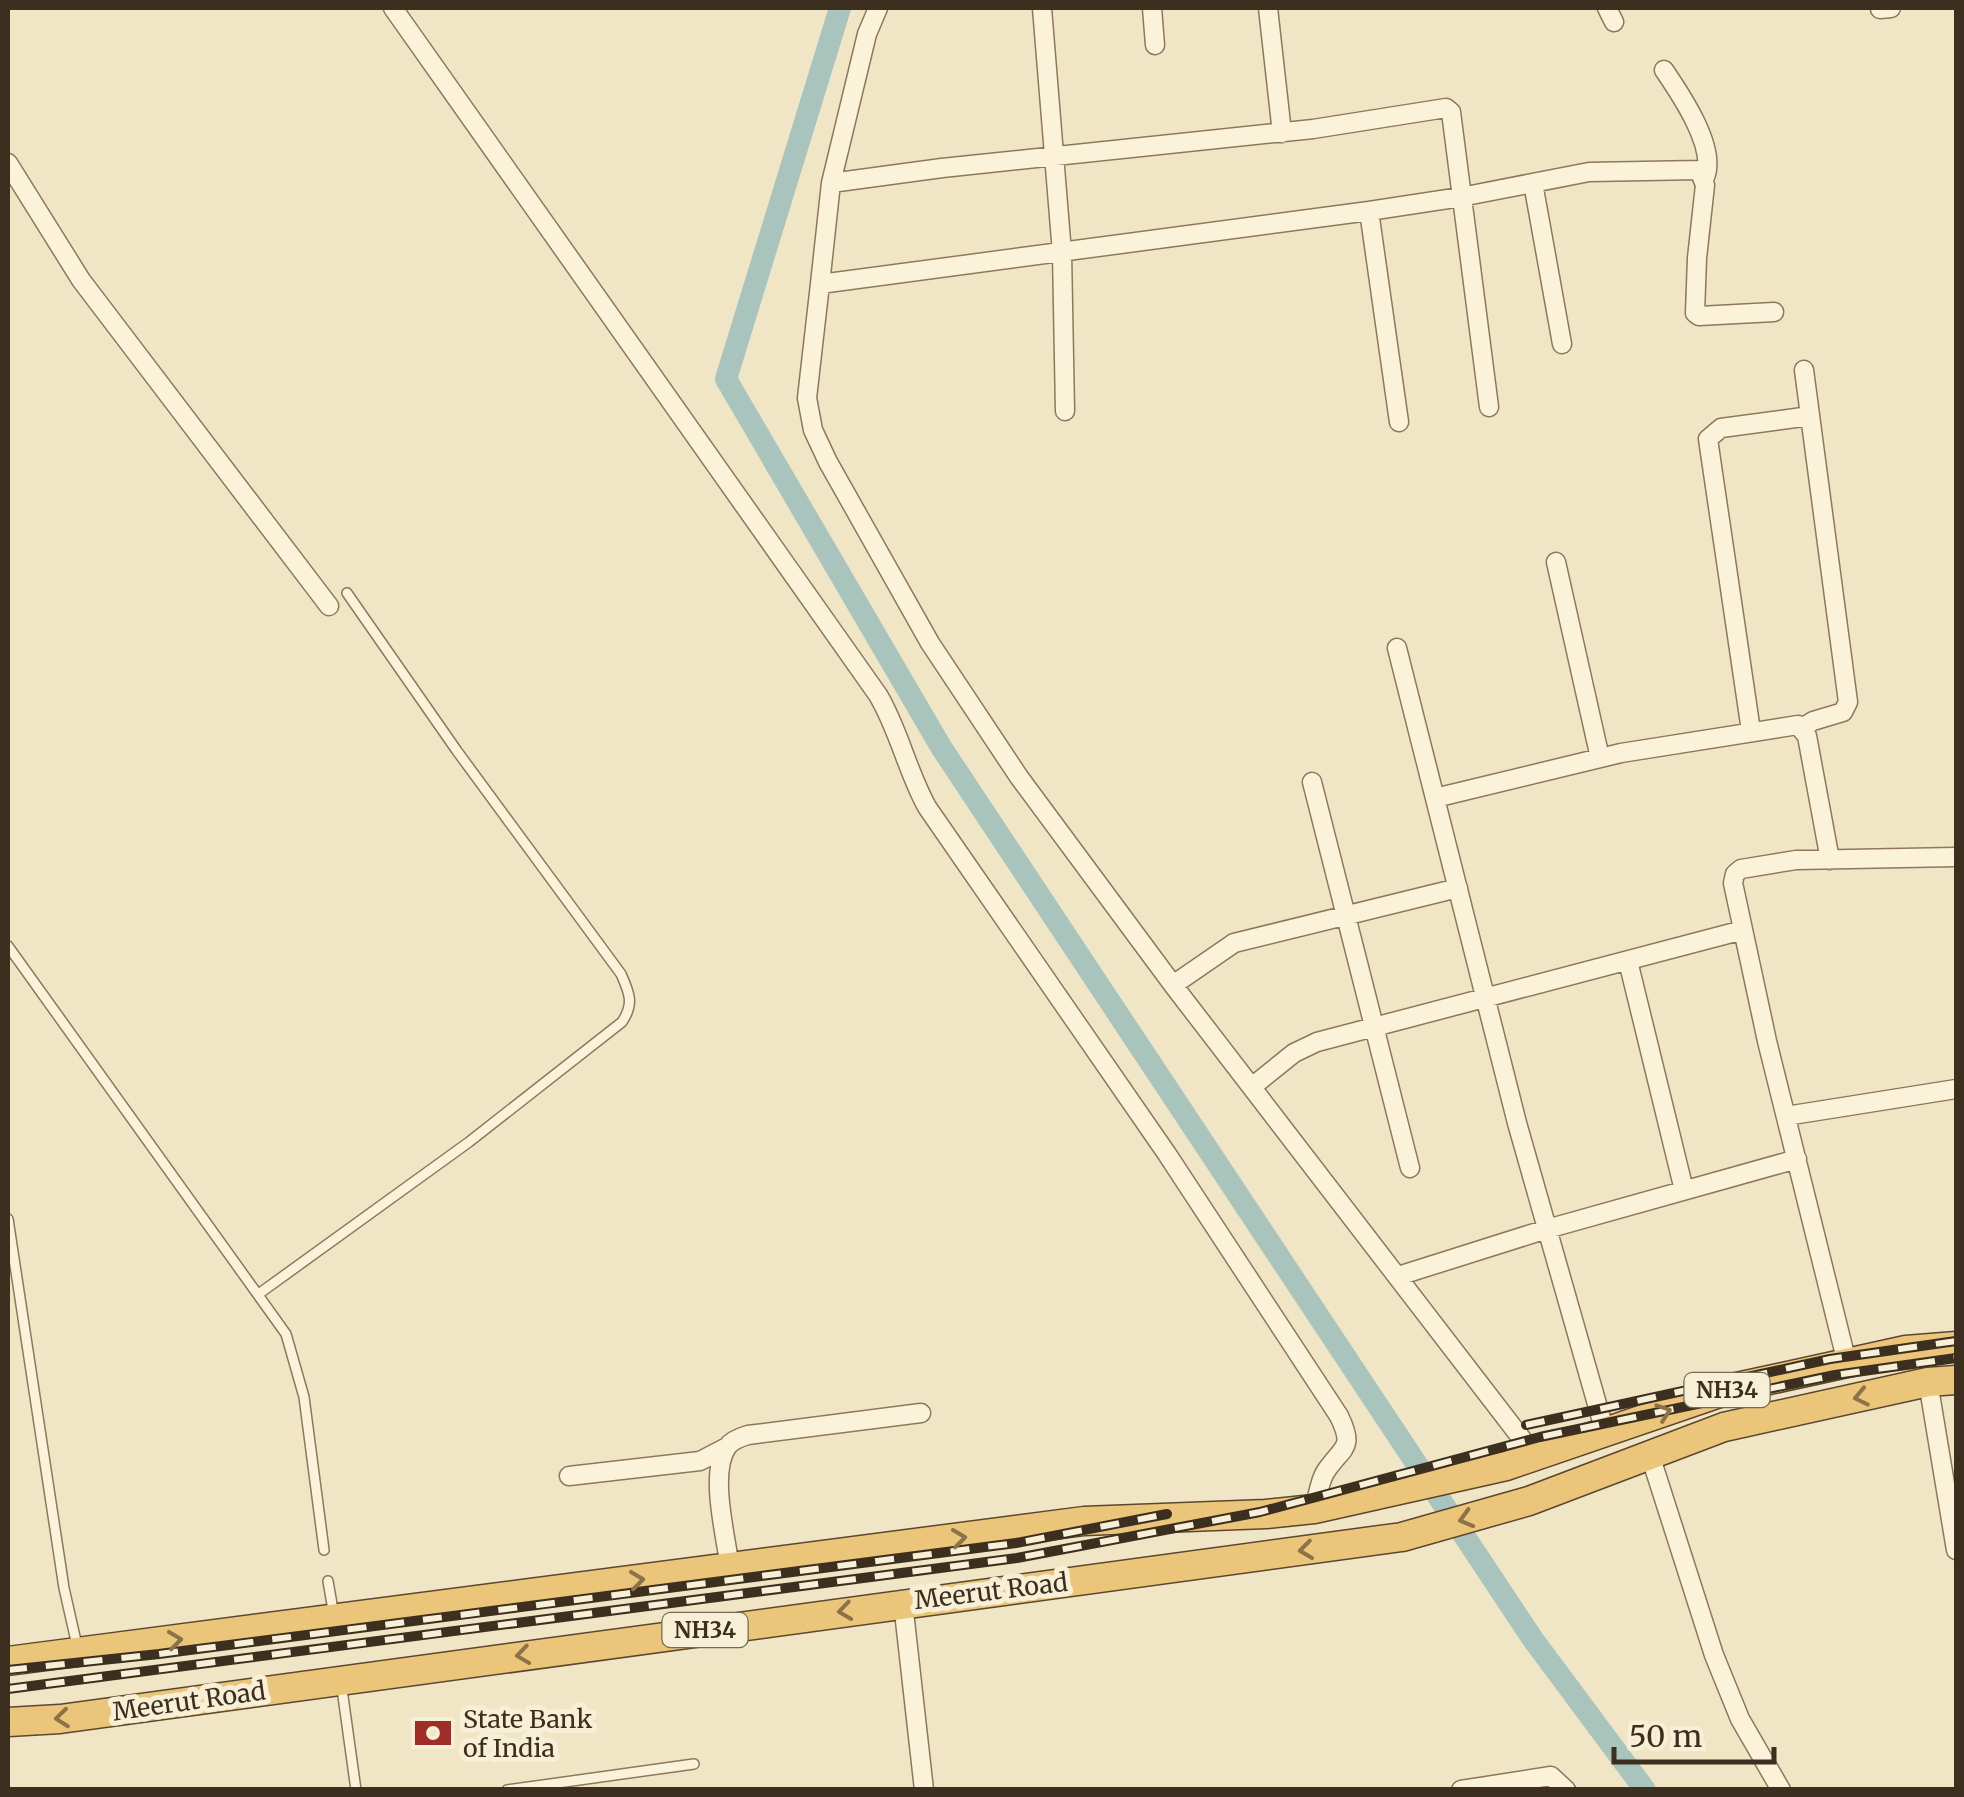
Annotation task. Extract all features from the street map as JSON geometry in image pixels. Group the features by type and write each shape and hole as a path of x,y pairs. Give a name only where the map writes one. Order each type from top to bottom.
{"highway":[{"name":"NH34","path":"8,1661 1084,1521 1314,1509 1506,1466 1737,1387 1906,1350 1956,1346"},
{"name":"Meerut Road","path":"8,1722 60,1719 1402,1538 1529,1501 1724,1427 1928,1382 1956,1380"}],"street":[{"path":"393,8 878,694 890,715 914,783 928,807 1167,1154 1339,1416 1348,1434 1347,1444 1324,1474 1314,1509"},
{"path":"878,8 867,34 831,184 808,398 814,430 828,462 930,643 1019,777 1535,1456"},
{"path":"1042,8 1062,253 1065,411"},
{"path":"1152,8 1155,44"},
{"path":"1268,8 1282,133"},
{"path":"1664,70 1688,107 1710,161 1696,258 1695,313 1699,316 1774,312"},
{"path":"831,184 1282,133 1446,108 1451,112 1489,407"},
{"path":"8,163 82,280 329,606"},
{"path":"820,284 1369,211 1600,170 1699,170 1705,178"},
{"path":"1533,184 1562,344"},
{"path":"1369,211 1399,422"},
{"path":"1802,728 1844,712 1848,702 1804,370"},
{"path":"1751,731 1708,439 1720,428 1810,416"},
{"path":"1556,562 1600,758"},
{"path":"1397,648 1485,998 1605,1432"},
{"path":"1435,798 1600,758 1788,724 1802,728 1806,736 1830,860"},
{"path":"1312,782 1410,1168"},
{"path":"1847,1363 1733,882 1741,869 1796,860 1956,857"},
{"path":"1173,984 1234,943 1458,888"},
{"path":"1252,1086 1306,1046 1744,930"},
{"path":"1628,961 1684,1190"},
{"path":"1786,1116 1956,1090"},
{"path":"1398,1276 1547,1228 1796,1159"},
{"path":"1928,1382 1956,1550"},
{"path":"569,1476 700,1461 748,1435 921,1413"},
{"path":"726,1447 719,1483 730,1568"},
{"path":"1650,1455 1714,1655 1740,1719 1781,1790"},
{"path":"903,1603 924,1790"},
{"path":"1461,1790 1550,1776 1566,1790"}],"lane":[{"path":"260,1294 468,1142 622,1022 631,1009 622,974 457,750 348,593"},
{"path":"8,946 286,1334 297,1364 324,1550"},
{"path":"8,1219 64,1588 79,1652"},
{"path":"328,1581 335,1619"},
{"path":"341,1680 356,1790"},
{"path":"508,1790 694,1764"}],"waterway":[{"path":"840,8 726,379 941,747 1532,1638 1645,1790"}],"railway":[{"path":"1526,1425 1830,1359 1956,1341"},
{"path":"8,1689 1017,1558 1260,1512 1540,1437 1835,1375 1956,1358"},
{"path":"8,1670 159,1654 1016,1543 1167,1514"}],"place":[{"name":"State Bank of India","path":"433,1733"}]}
